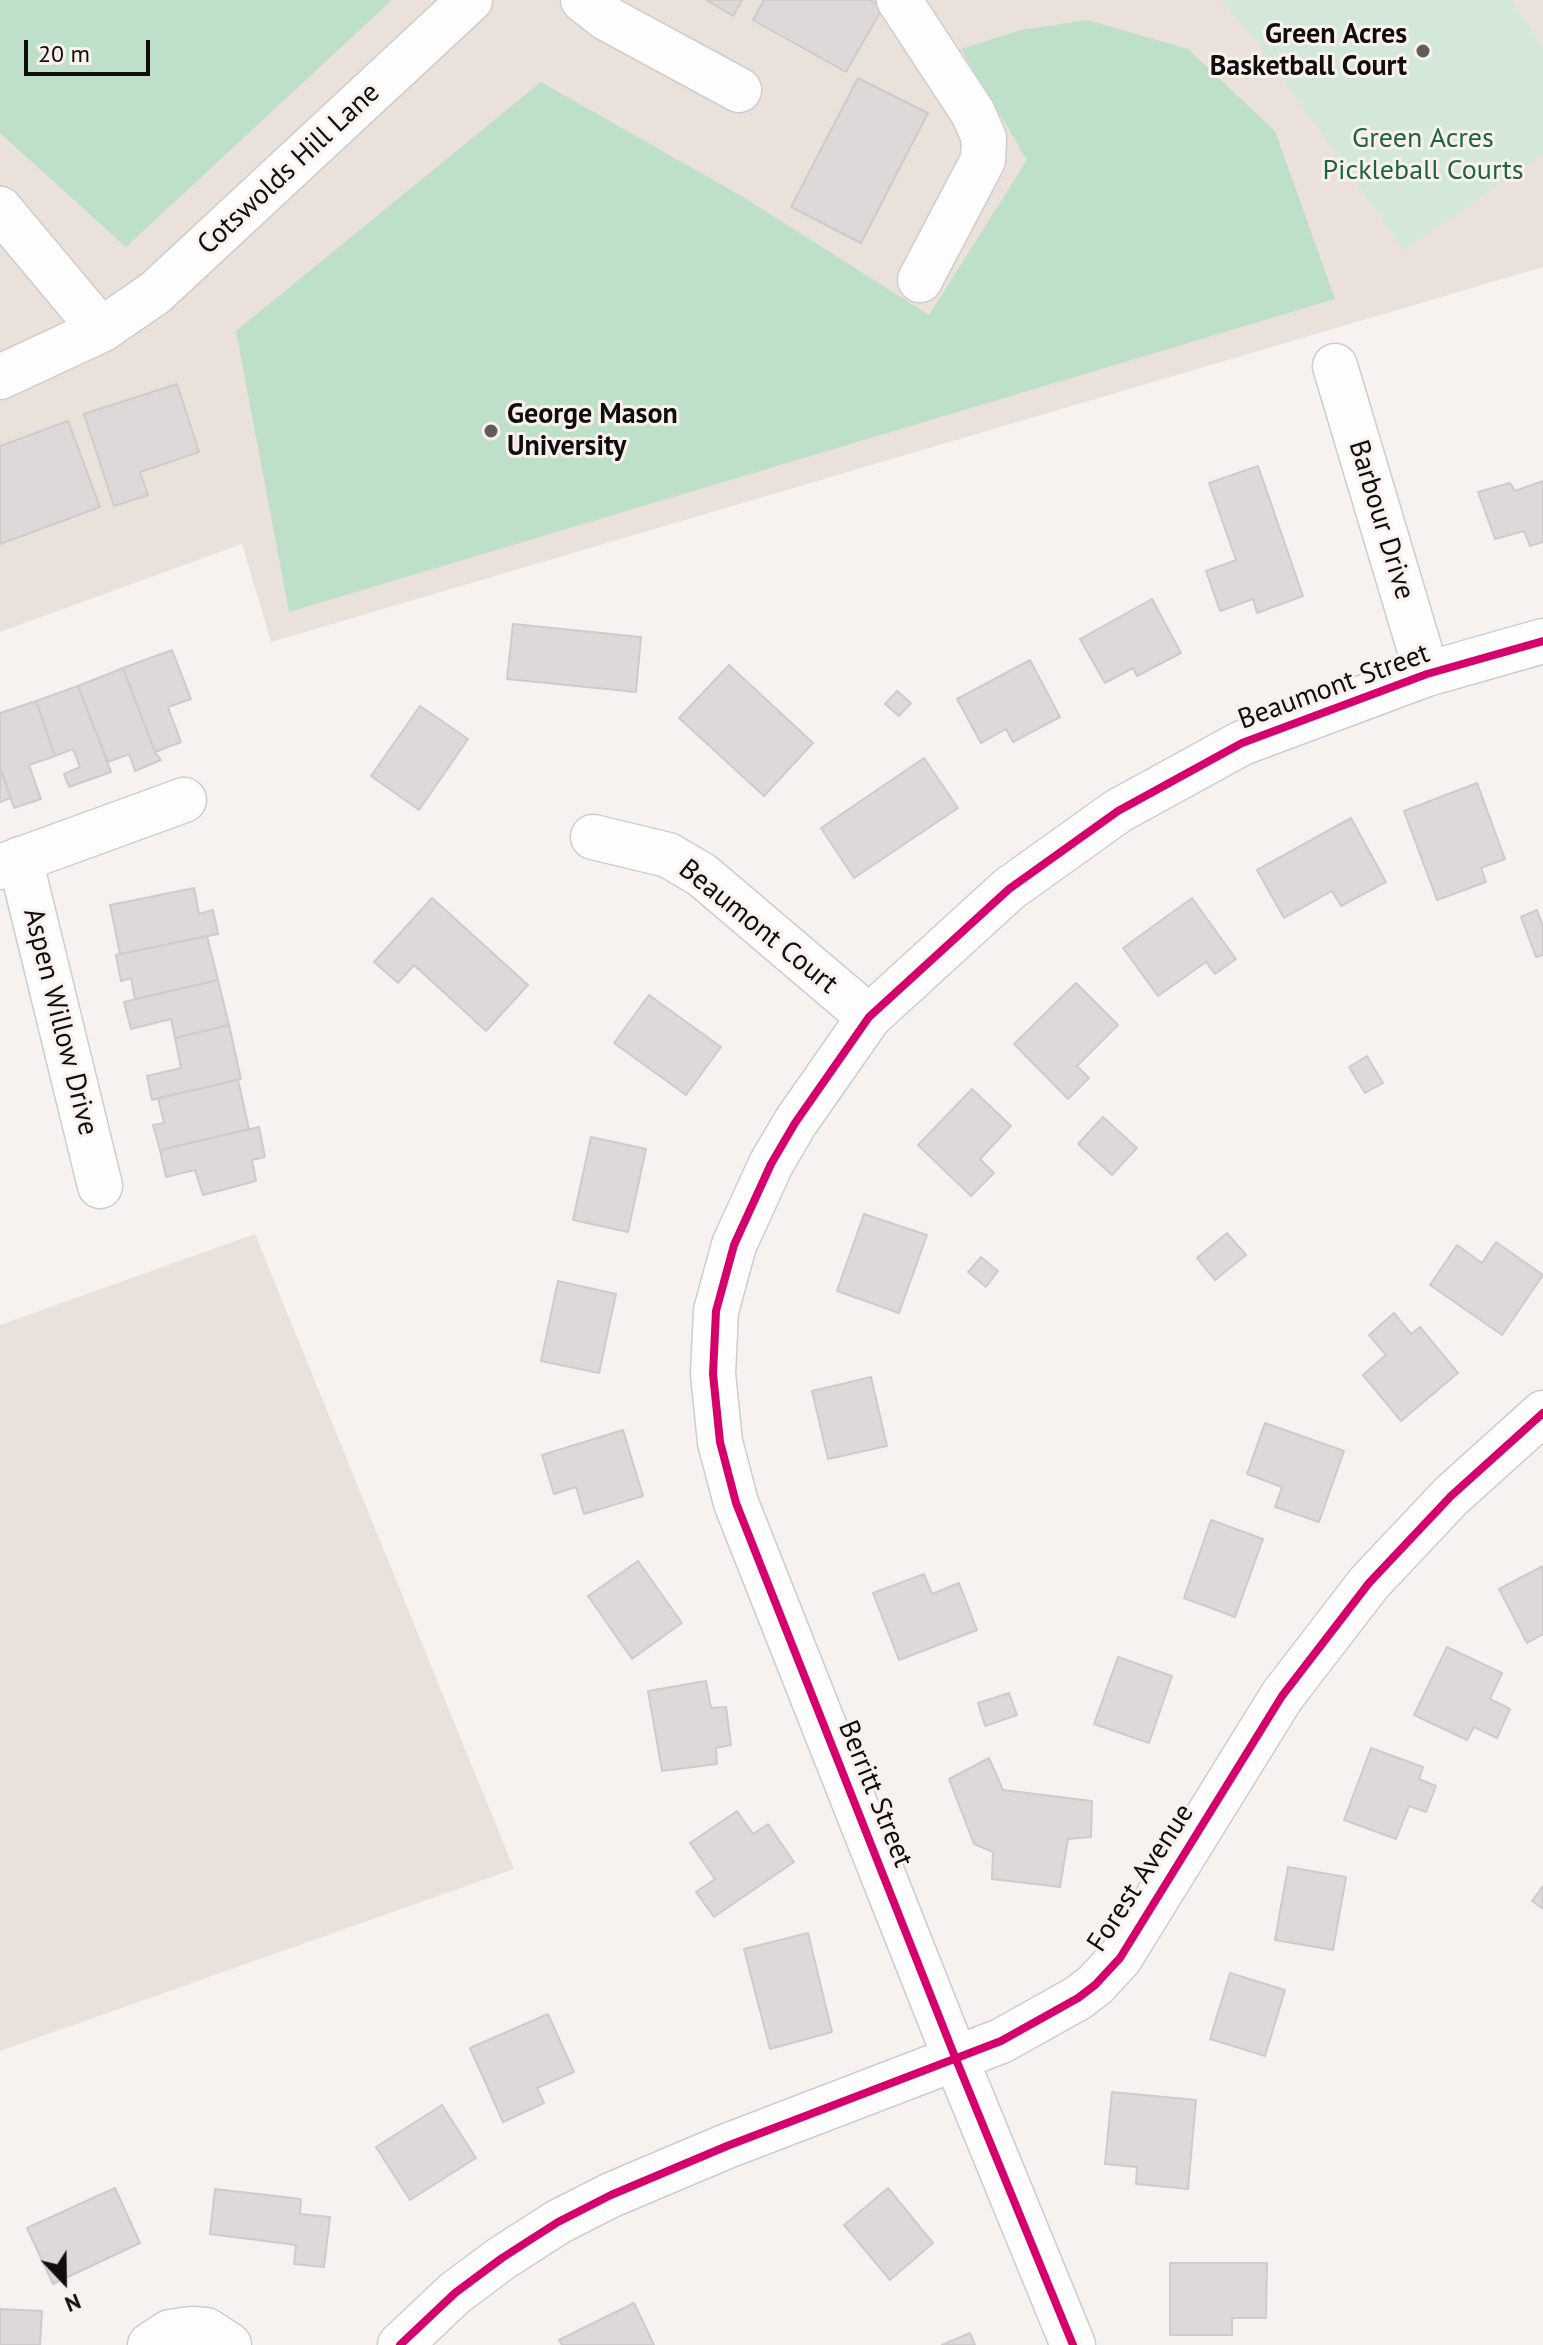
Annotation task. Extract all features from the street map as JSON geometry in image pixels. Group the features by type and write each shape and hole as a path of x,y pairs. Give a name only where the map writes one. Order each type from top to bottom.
{"street":[{"name":"Cotswolds Hill Lane","path":"0,377 101,330 155,293 470,0"},
{"path":"899,0 973,113 984,138 983,160 920,280"},
{"path":"602,6 739,90"},
{"path":"0,209 101,330"},
{"name":"Barbour Drive","path":"1335,366 1427,674"},
{"name":"Beaumont Street","path":"734,1245 771,1164 795,1123 869,1017 1009,889 1118,811 1242,743 1427,674 1543,641"},
{"name":"Aspen Willow Drive","path":"100,1186 10,863 184,800"},
{"name":"Beaumont Court","path":"593,837 668,855 702,875 869,1017"},
{"name":"Berritt Street","path":"734,1245 716,1311 713,1374 720,1442 736,1503 955,2057 1073,2345"},
{"name":"Forest Avenue","path":"400,2345 455,2293 558,2222 611,2195 727,2146 1001,2041 1078,1998 1095,1985 1120,1958 1282,1696 1369,1583 1451,1496 1543,1413"},
{"path":"150,2345 170,2332 191,2329 206,2330 229,2345"}],"shaded area":[{"name":"George Mason University","path":"0,0 1543,0 1543,267 271,642 242,544 0,632"},
{"path":"255,1234 514,1869 0,2051 0,1325"}],"green space":[{"path":"0,0 392,0 126,247 0,133"},
{"name":"Green Acres Pickleball Courts","path":"1221,0 1511,0 1543,48 1543,154 1404,250 1256,41"},
{"path":"1087,20 1188,49 1275,131 1335,299 289,612 236,331 541,82 743,197 929,315 1027,160 961,49 1021,30"}],"building":[{"path":"706,0 742,0 733,16"},
{"path":"764,0 870,0 883,7 846,72 753,20"},
{"path":"858,78 928,113 861,243 791,207"},
{"path":"177,384 199,452 140,472 148,495 114,506 84,414"},
{"path":"68,421 100,507 0,544 0,446"},
{"path":"1258,466 1303,596 1257,613 1253,599 1220,611 1206,571 1236,560 1209,483"},
{"path":"1543,481 1543,542 1530,546 1524,531 1495,539 1478,492 1510,483 1515,491"},
{"path":"1152,599 1181,653 1137,676 1133,668 1105,683 1080,639"},
{"path":"513,624 641,637 636,692 507,679"},
{"path":"172,650 191,699 168,707 181,742 155,752 123,668"},
{"path":"1030,660 1060,717 1013,742 1006,729 981,743 957,699"},
{"path":"729,665 813,743 764,796 679,718"},
{"path":"123,668 155,752 161,760 135,771 129,754 108,762 78,686"},
{"path":"78,686 111,772 69,787 64,774 80,767 73,749 55,756 36,701"},
{"path":"897,691 911,703 899,716 885,704"},
{"path":"36,701 55,756 29,765 41,799 14,808 0,767 0,713"},
{"path":"420,706 468,739 419,810 371,776"},
{"path":"924,758 958,808 854,878 821,828"},
{"path":"0,767 11,798 0,802"},
{"path":"1477,783 1505,859 1481,868 1486,882 1437,900 1404,811"},
{"path":"1351,818 1386,882 1341,906 1332,891 1284,918 1257,870"},
{"path":"194,888 199,914 213,910 218,934 120,954 110,905"},
{"path":"432,898 528,985 486,1031 414,965 398,983 374,962"},
{"path":"1192,898 1236,959 1215,974 1206,962 1158,996 1123,948"},
{"path":"1537,910 1543,926 1543,955 1536,957 1521,917"},
{"path":"207,936 218,980 135,999 131,978 121,981 116,955"},
{"path":"218,980 229,1025 175,1038 171,1019 131,1029 124,1002"},
{"path":"1076,983 1118,1025 1077,1066 1089,1078 1068,1099 1014,1044"},
{"path":"649,995 721,1047 686,1095 614,1043"},
{"path":"229,1025 241,1079 152,1100 147,1076 181,1068 175,1038"},
{"path":"1367,1056 1383,1083 1365,1093 1349,1067"},
{"path":"238,1080 249,1129 160,1150 153,1125 164,1123 158,1098"},
{"path":"972,1089 1011,1126 980,1159 994,1173 971,1196 918,1145"},
{"path":"1103,1117 1137,1148 1112,1175 1078,1144"},
{"path":"259,1127 265,1157 252,1160 256,1181 203,1195 195,1170 166,1177 160,1150"},
{"path":"591,1137 646,1149 628,1232 573,1220"},
{"path":"864,1214 927,1235 899,1313 837,1291"},
{"path":"1227,1233 1246,1255 1215,1280 1197,1258"},
{"path":"1496,1242 1543,1275 1502,1335 1430,1285 1457,1245 1482,1263"},
{"path":"981,1257 998,1271 986,1287 968,1272"},
{"path":"558,1281 616,1294 599,1373 541,1361"},
{"path":"1394,1313 1411,1334 1420,1327 1458,1373 1401,1421 1363,1375 1386,1355 1369,1335"},
{"path":"871,1377 887,1446 828,1459 812,1391"},
{"path":"1265,1423 1344,1451 1319,1522 1275,1507 1282,1487 1247,1474"},
{"path":"623,1430 643,1496 584,1514 576,1487 554,1494 542,1455"},
{"path":"1211,1520 1263,1539 1235,1617 1184,1598"},
{"path":"638,1561 682,1623 632,1659 588,1596"},
{"path":"1543,1566 1543,1634 1527,1643 1499,1589"},
{"path":"924,1574 932,1594 959,1583 977,1630 899,1660 873,1593"},
{"path":"1447,1647 1502,1673 1490,1699 1510,1709 1497,1738 1474,1727 1467,1740 1414,1715"},
{"path":"1118,1657 1172,1676 1149,1743 1094,1724"},
{"path":"706,1681 711,1708 726,1707 731,1745 716,1748 717,1764 662,1771 648,1691"},
{"path":"1009,1693 1017,1715 985,1726 978,1703"},
{"path":"1371,1748 1423,1767 1419,1779 1436,1786 1426,1812 1409,1806 1396,1839 1344,1820"},
{"path":"989,1758 1003,1790 1092,1801 1091,1837 1068,1839 1060,1887 992,1879 993,1852 974,1844 949,1779"},
{"path":"737,1811 753,1834 768,1824 794,1862 714,1917 696,1892 715,1879 690,1843"},
{"path":"1288,1867 1346,1877 1333,1950 1275,1940"},
{"path":"1543,1886 1543,1909 1532,1901"},
{"path":"808,1933 832,2032 770,2049 744,1949"},
{"path":"1230,1973 1285,1990 1265,2056 1210,2039"},
{"path":"548,2014 574,2072 537,2088 544,2103 503,2122 470,2048"},
{"path":"1112,2092 1196,2100 1188,2189 1136,2184 1137,2167 1105,2164"},
{"path":"442,2105 476,2158 410,2200 376,2147"},
{"path":"115,2188 140,2243 53,2284 27,2228"},
{"path":"888,2188 933,2243 890,2280 844,2225"},
{"path":"215,2189 301,2199 300,2214 330,2217 324,2267 294,2264 296,2245 210,2234"},
{"path":"1170,2263 1267,2263 1266,2318 1232,2318 1232,2335 1170,2335"},
{"path":"634,2303 654,2345 562,2345 559,2340"},
{"path":"0,2309 42,2311 40,2345 0,2345"},
{"path":"970,2333 975,2345 942,2345"}],"cycle path":[{"path":"1073,2345 955,2057 736,1503 720,1442 713,1374 716,1311 734,1245 771,1164 795,1123 869,1017 1009,889 1118,811 1242,743 1427,674 1543,641"},
{"path":"400,2345 455,2293 558,2222 611,2195 727,2146 1001,2041 1078,1998 1095,1985 1120,1958 1282,1696 1369,1583 1451,1496 1543,1413"}],"place":[{"name":"Green Acres Basketball Court","path":"1423,51"},
{"name":"George Mason University","path":"491,431"}]}
